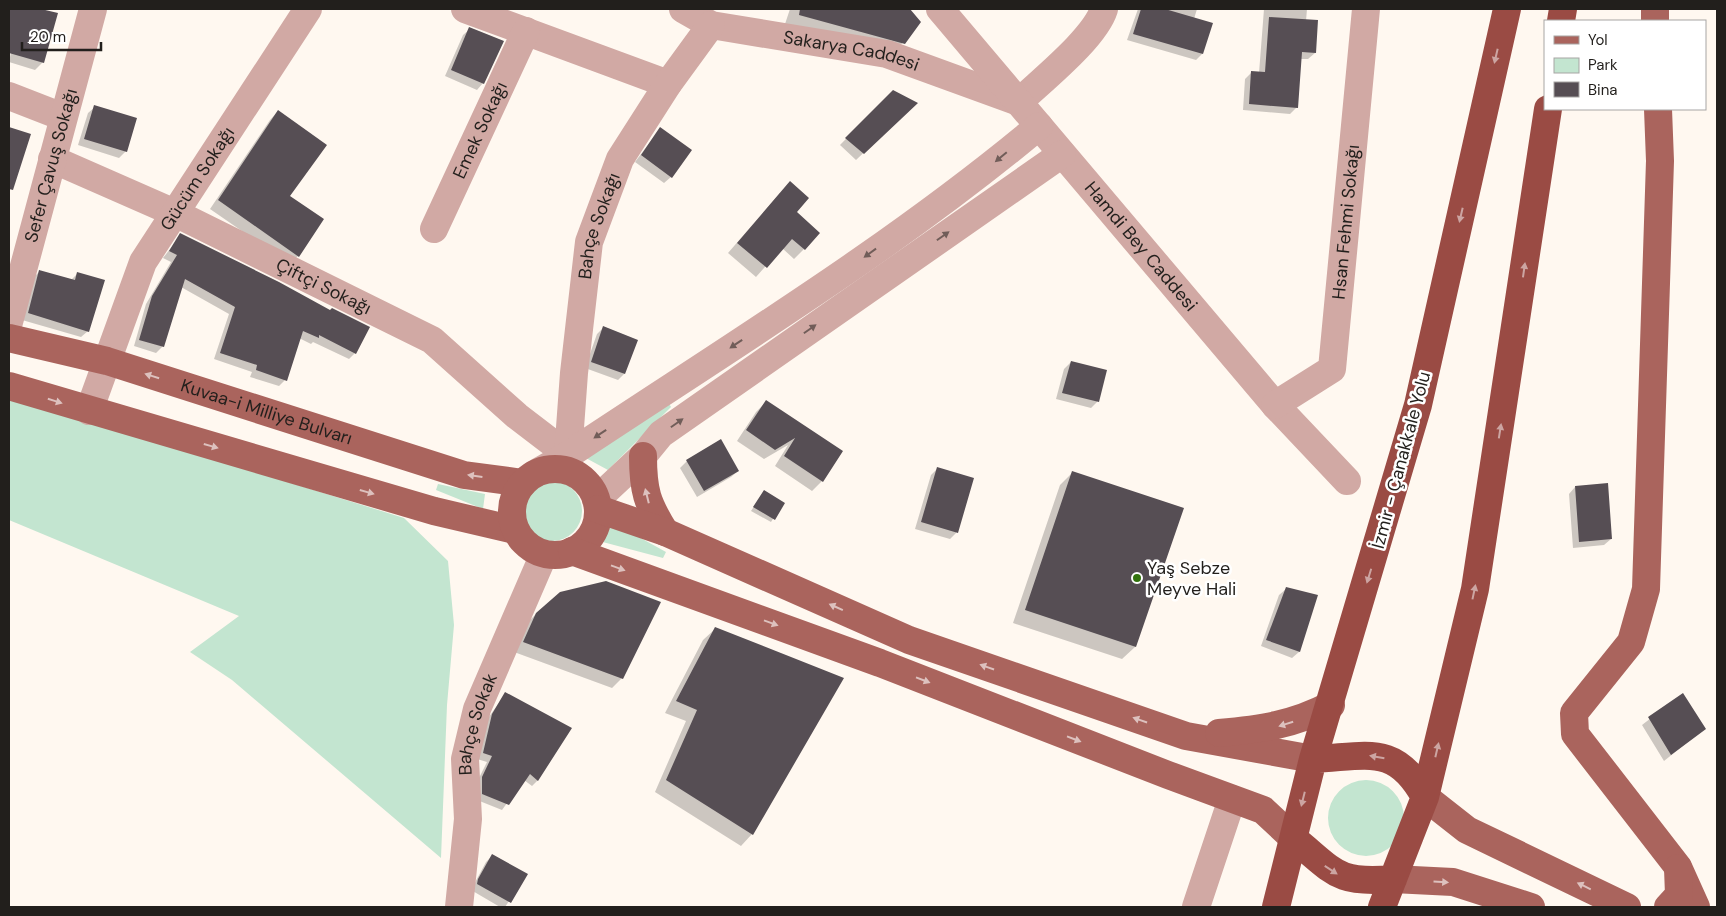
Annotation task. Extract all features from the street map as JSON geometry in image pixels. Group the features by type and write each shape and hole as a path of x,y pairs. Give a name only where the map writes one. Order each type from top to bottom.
{"highway":[{"name":"İzmir - Çanakkale Yolu","path":"1276,907 1313,759 1331,705 1418,405 1507,9"},
{"path":"1382,907 1425,797 1475,590 1548,110"},
{"path":"1313,759 1345,758 1364,754 1384,757 1401,766 1416,780 1425,797"},
{"path":"1294,839 1329,870 1346,878 1366,881 1392,879"}],"main road":[{"path":"1658,110 1660,161 1646,589 1631,642 1574,712 1576,734 1678,867 1696,907"},
{"name":"Kuvaa-i Milliye Bulvarı","path":"9,338 107,361 464,474 531,477"},
{"path":"9,386 434,512 515,530"},
{"path":"642,456 643,481 649,505 665,532"},
{"path":"552,469 567,470 585,482 597,504 597,522 592,534 572,552 558,555 544,554 532,549 522,541 515,530 512,505 516,493 531,477 552,469"},
{"path":"597,504 665,532 909,640 1186,736 1313,759"},
{"path":"572,552 880,663 1263,810 1294,839"},
{"path":"1186,736 1280,726 1310,716 1331,705"},
{"path":"1425,797 1468,830 1627,907"},
{"path":"1668,907 1679,895 1678,867"},
{"path":"1392,879 1453,882 1531,907"}],"street":[{"name":"Sefer Çavuş Sokağı","path":"9,322 93,9"},
{"name":"Gücüm Sokağı","path":"89,411 142,262 176,213 308,9"},
{"path":"465,9 668,84"},
{"name":"Sakarya Caddesi","path":"683,9 711,26 888,54 1019,102"},
{"name":"Hamdi Bey Caddesi","path":"940,9 1275,405 1347,481"},
{"path":"1019,102 1073,50 1100,20 1104,9"},
{"name":"Hsan Fehmi Sokağı","path":"1275,405 1332,369 1366,9"},
{"name":"Bahçe Sokağı","path":"568,455 574,373 589,242 620,159 668,84 711,26"},
{"name":"Emek Sokağı","path":"434,229 526,31"},
{"path":"9,96 63,117"},
{"path":"531,477 568,455 856,264 994,163 1039,126"},
{"path":"597,504 661,434 1062,154"},
{"name":"Çiftçi Sokağı","path":"52,159 176,213 432,340 517,416 568,455"},
{"name":"Bahçe Sokak","path":"459,907 468,818 465,759 476,708 544,554"},
{"path":"1196,907 1232,799"}],"green space":[{"path":"11,396 404,518 448,561 454,625 447,705 441,858 232,680 190,652 239,616 9,520 9,404"},
{"path":"667,400 671,407 608,470 584,457"},
{"path":"552,481 568,486 573,490 577,495 582,511 577,527 573,532 568,536 552,541 536,536 531,532 527,527 522,511 527,495 531,490 536,486"},
{"path":"438,484 485,494 483,509 436,490"},
{"path":"608,520 666,552 663,558 599,541"},
{"path":"1366,780 1380,783 1393,791 1401,804 1404,818 1401,832 1393,845 1380,853 1366,856 1352,853 1339,845 1331,832 1328,818 1331,804 1339,791 1352,783"}],"building":[{"path":"9,9 41,9 58,13 44,63 9,53"},
{"path":"800,9 910,9 921,22 905,44 799,15"},
{"path":"1141,9 1165,9 1213,23 1203,54 1133,34"},
{"path":"1269,17 1318,20 1316,53 1302,52 1298,108 1249,104 1251,71 1265,72"},
{"path":"469,27 504,41 484,84 451,70"},
{"path":"893,90 918,103 864,154 845,138"},
{"path":"94,105 137,118 127,152 84,139"},
{"path":"278,110 327,145 290,196 324,219 299,257 218,200"},
{"path":"9,127 31,134 13,190 9,189"},
{"path":"660,127 692,150 672,178 641,155"},
{"path":"790,181 809,198 797,212 820,233 805,250 792,239 767,268 737,243"},
{"path":"180,233 279,282 330,310 332,308 370,327 356,354 319,335 319,338 303,331 287,381 256,370 257,365 220,353 235,307 185,279 164,347 139,340 152,296 177,255 169,251"},
{"path":"39,270 75,280 77,272 105,280 89,332 28,313"},
{"path":"603,326 638,340 625,374 591,362"},
{"path":"1071,361 1107,370 1099,402 1062,393"},
{"path":"766,400 843,451 823,482 784,456 795,438 775,450 746,430"},
{"path":"721,439 739,471 704,491 686,460"},
{"path":"937,467 974,478 958,533 921,522"},
{"path":"1072,471 1184,508 1136,647 1025,610"},
{"path":"1608,483 1612,539 1579,542 1575,486"},
{"path":"764,490 785,503 775,520 753,507"},
{"path":"606,581 661,602 623,679 523,642 536,613 560,592"},
{"path":"1286,587 1318,595 1300,652 1266,640"},
{"path":"715,627 844,678 753,835 666,780 697,710 676,701"},
{"path":"505,692 572,728 538,781 530,774 509,805 482,794 482,777 492,756 483,753 492,714"},
{"path":"1683,693 1706,729 1671,755 1648,717"},
{"path":"492,854 528,874 511,903 477,884"}],"place":[{"name":"Yaş Sebze Meyve Hali","path":"1137,578"}]}
